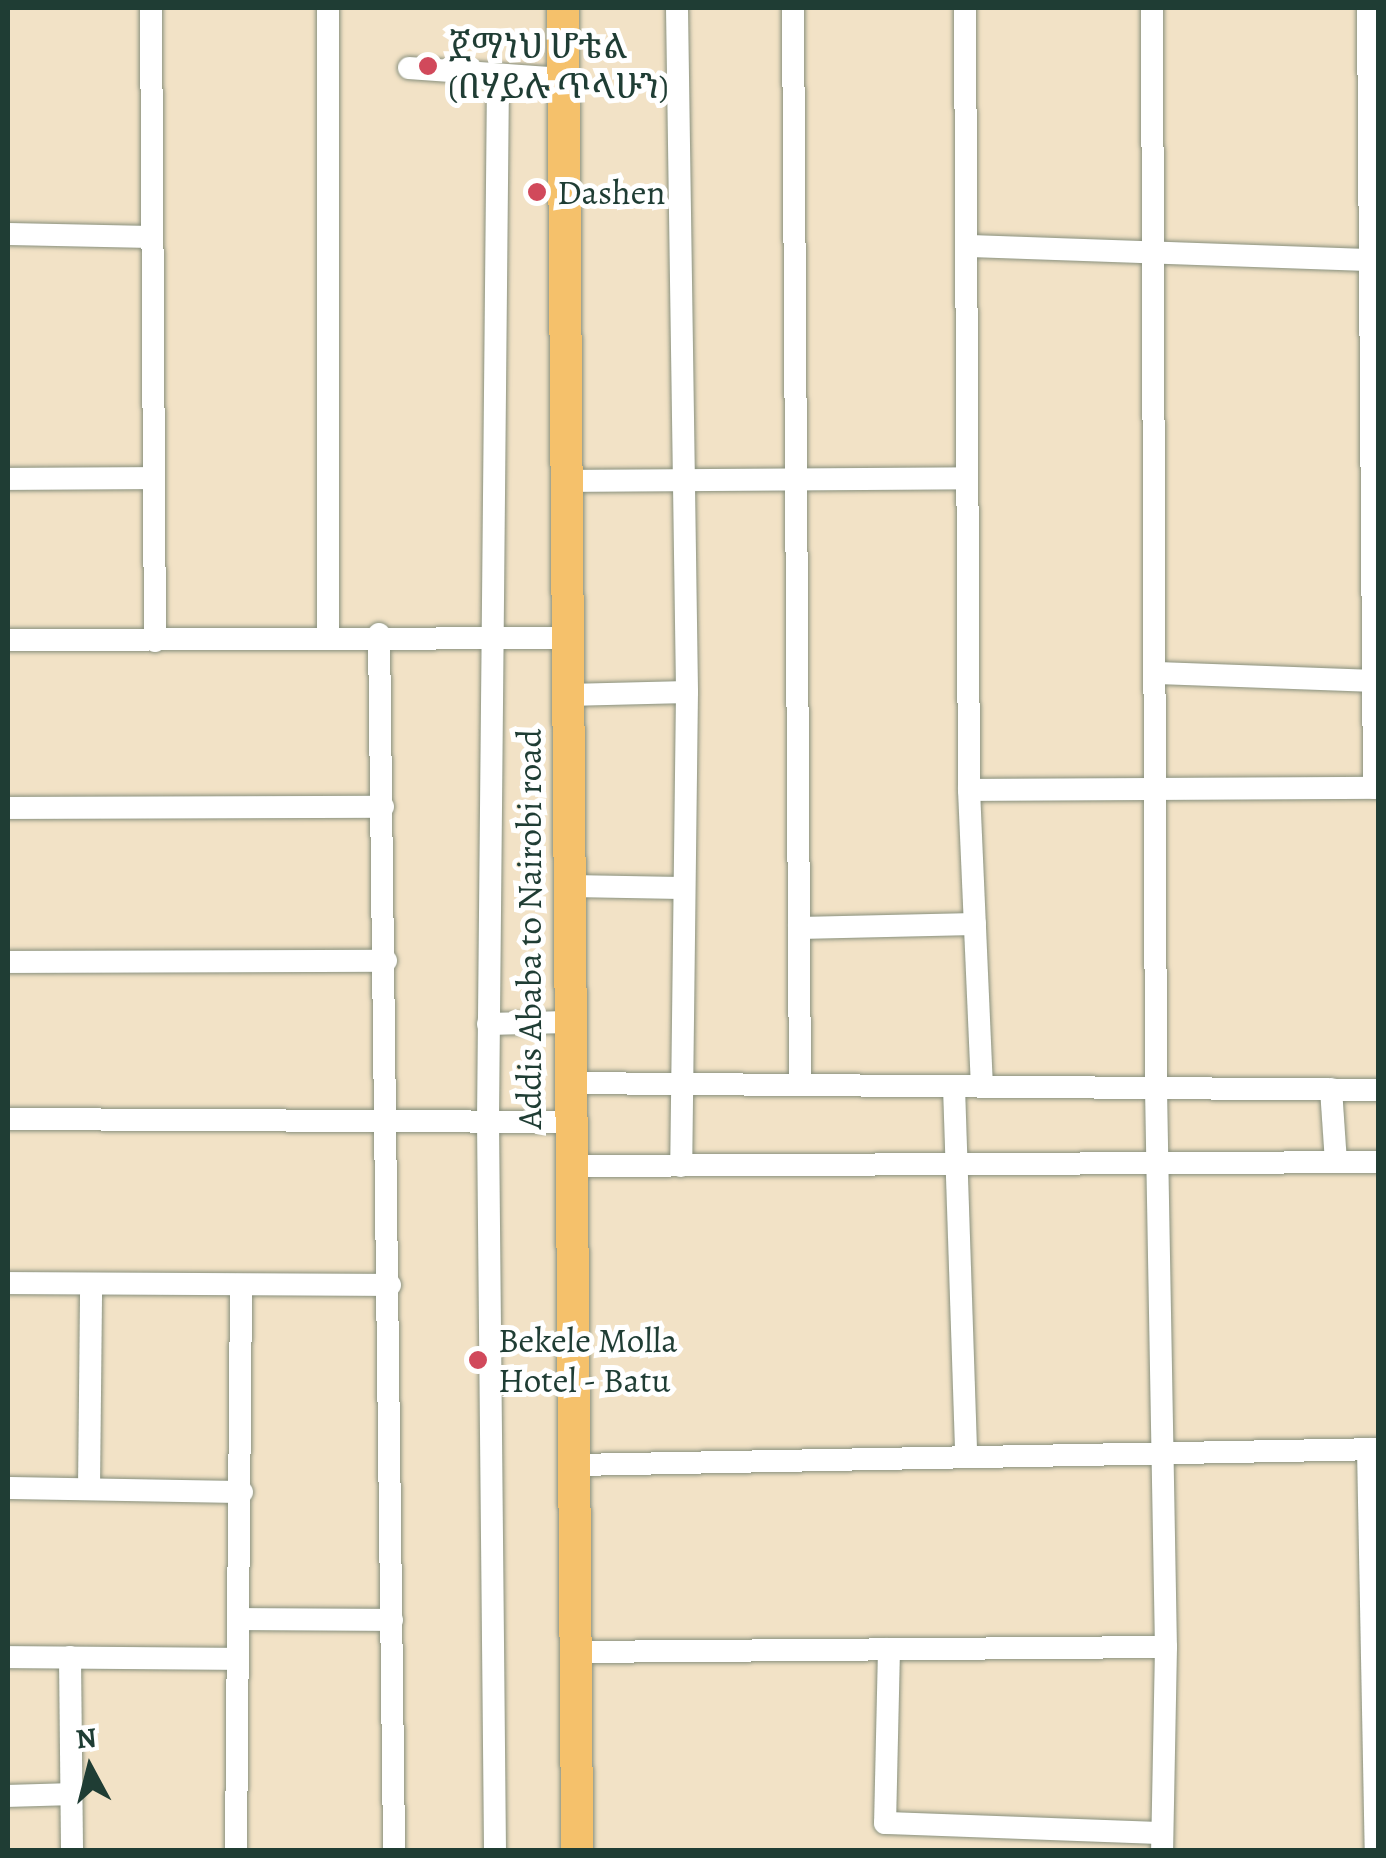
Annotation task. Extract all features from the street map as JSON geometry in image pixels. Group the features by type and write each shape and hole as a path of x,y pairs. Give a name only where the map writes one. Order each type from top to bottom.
{"highway":[{"name":"Addis Ababa to Nairobi road","path":"563,8 568,480 567,1084 576,1466 577,1850"}],"street":[{"path":"151,8 155,641"},
{"path":"328,8 328,637"},
{"path":"677,8 687,692 681,1166"},
{"path":"793,8 800,1085"},
{"path":"964,8 969,790 982,1087"},
{"path":"889,1650 885,1823 1162,1842 1166,1647 1156,1088 1152,8"},
{"path":"969,790 1156,785 1376,788 1374,44 1368,8"},
{"path":"409,68 564,79"},
{"path":"495,1850 488,1024 489,637 498,75"},
{"path":"8,234 152,237"},
{"path":"967,246 1373,260"},
{"path":"8,479 153,478"},
{"path":"568,480 967,478"},
{"path":"379,634 389,1119 394,1850"},
{"path":"8,640 155,641 379,634 568,638"},
{"path":"1155,673 1376,681"},
{"path":"568,695 687,692"},
{"path":"8,808 382,807"},
{"path":"568,886 684,888"},
{"path":"798,928 976,924"},
{"path":"8,962 386,961"},
{"path":"488,1024 568,1022"},
{"path":"567,1084 1378,1090"},
{"path":"954,1087 966,1454"},
{"path":"1332,1090 1336,1162"},
{"path":"8,1119 569,1122"},
{"path":"570,1166 1378,1162"},
{"path":"8,1283 390,1285"},
{"path":"89,1489 91,1286"},
{"path":"236,1850 238,1658 243,1619 241,1286"},
{"path":"576,1466 1162,1449 1373,1449 1376,1850"},
{"path":"8,1488 242,1492"},
{"path":"243,1619 392,1620"},
{"path":"577,1652 1166,1647"},
{"path":"8,1657 238,1658"},
{"path":"70,1658 72,1850"},
{"path":"8,1796 72,1794"}],"place":[{"name":"ጀማነህ ሆቴል (በሃይሉ ጥላሁን)","path":"428,66"},
{"name":"Dashen","path":"537,192"},
{"name":"Bekele Molla Hotel - Batu","path":"478,1360"}]}
